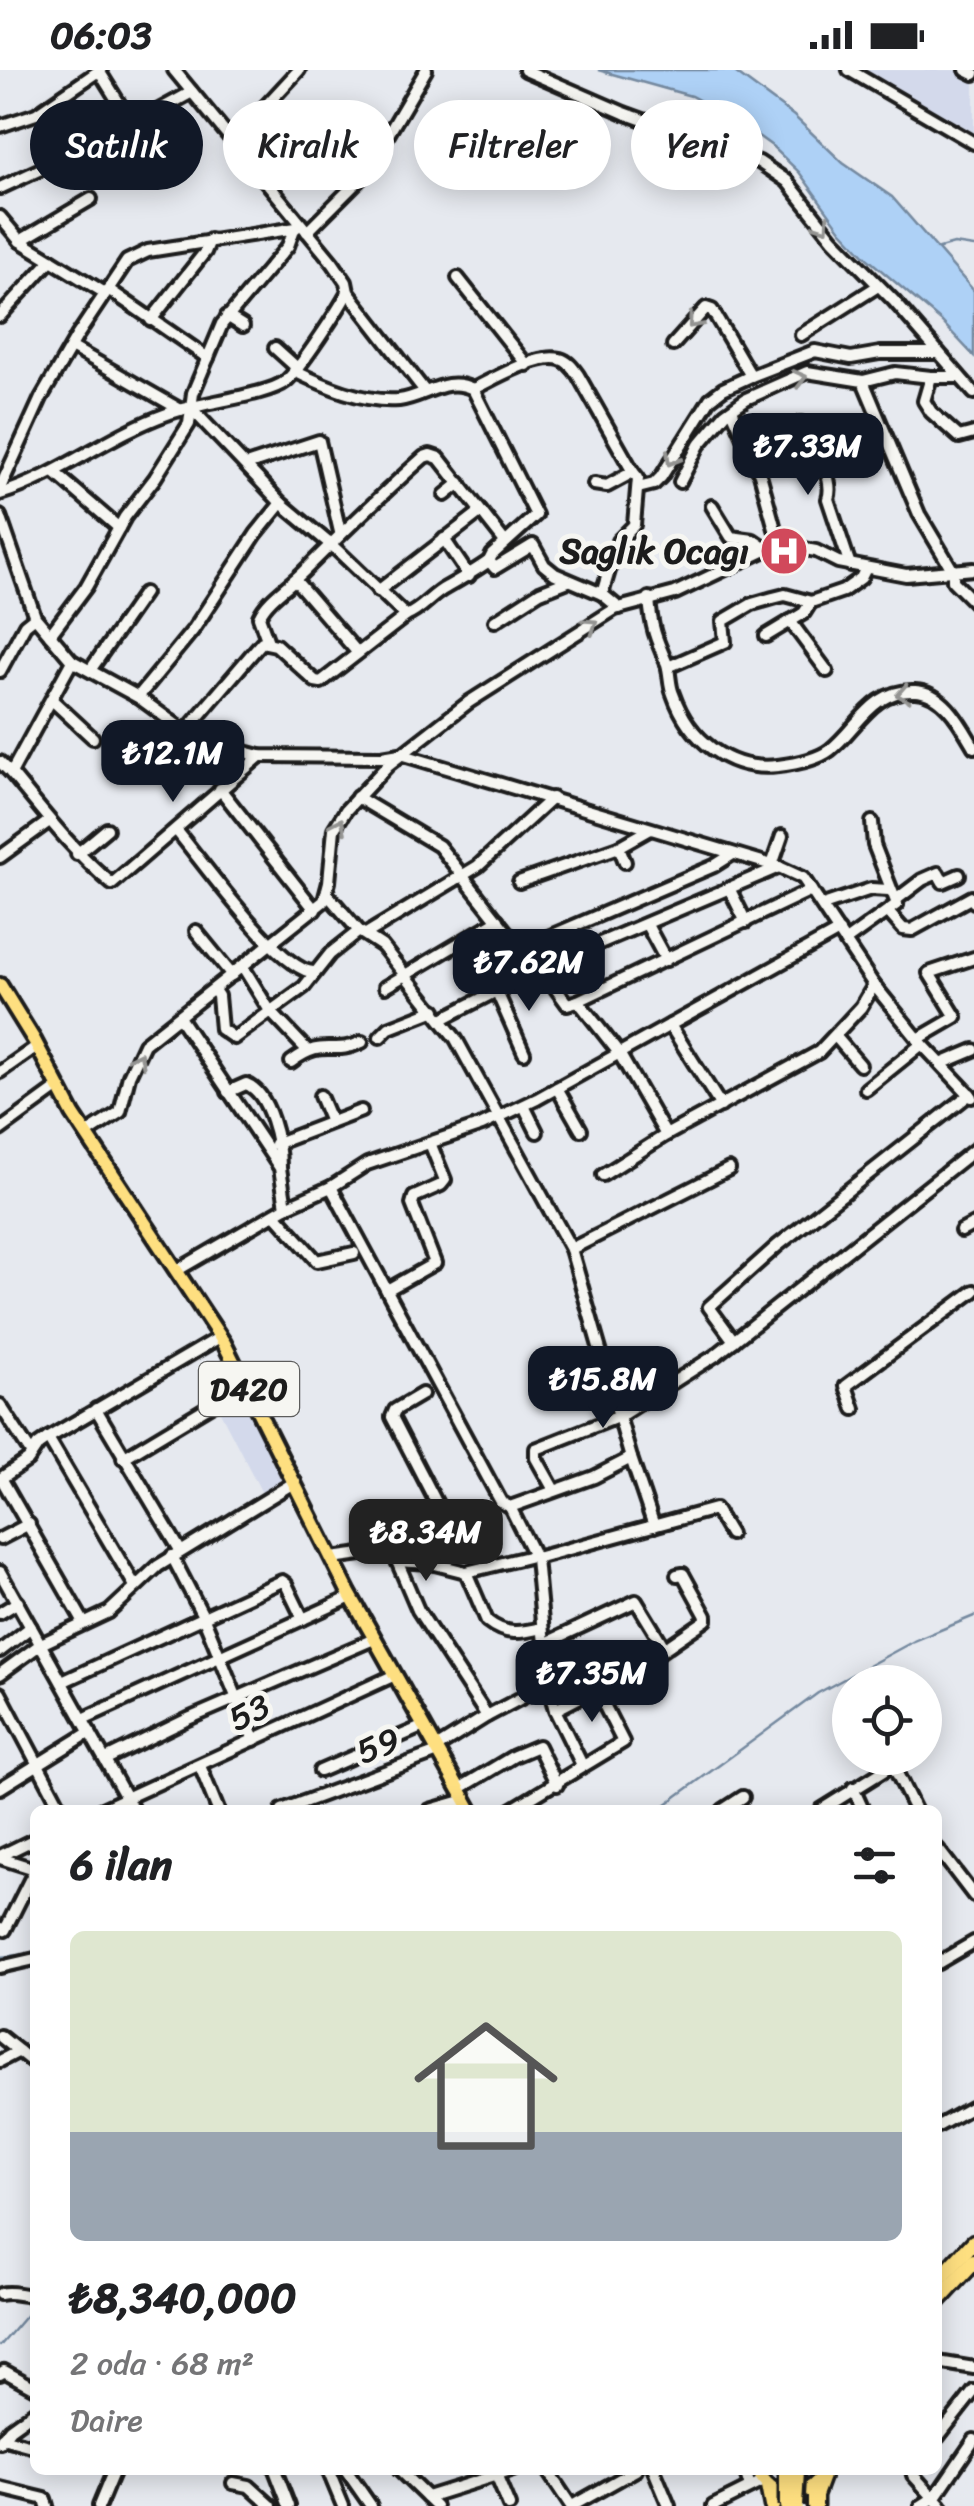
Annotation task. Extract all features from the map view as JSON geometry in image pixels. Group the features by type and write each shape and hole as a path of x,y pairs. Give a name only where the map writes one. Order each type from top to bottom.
{"highway":[{"path":"942,2266 974,2231"},
{"path":"942,2277 974,2242"},
{"path":"942,2297 974,2262"},
{"path":"786,2475 787,2506"},
{"path":"795,2506 797,2475"},
{"path":"815,2506 814,2495 823,2475"},
{"path":"760,2481 772,2506"}],"main road":[{"name":"D420","path":"0,985 86,1134 220,1337 374,1639 465,1800"},
{"path":"760,2481 787,2494 798,2494 816,2485 823,2475"}],"street":[{"path":"0,126 36,114 100,70 118,100"},
{"path":"174,70 223,127"},
{"path":"271,100 299,70"},
{"path":"50,635 86,587 188,424 186,408 230,309 301,228 366,174 426,70"},
{"path":"525,70 759,162 788,182 832,239 974,392"},
{"path":"849,70 974,142"},
{"path":"966,70 974,74"},
{"path":"177,100 192,92"},
{"path":"0,188 30,173"},
{"path":"274,190 424,390"},
{"path":"20,241 91,200"},
{"path":"0,217 20,241 107,291 208,358"},
{"path":"0,491 41,398 133,256 210,240 301,228"},
{"path":"152,320 210,240"},
{"path":"0,316 50,260"},
{"path":"458,278 527,365"},
{"path":"801,335 878,286"},
{"path":"0,491 54,472 114,437 186,408 274,388 295,369 348,292"},
{"path":"673,345 706,308 712,310 751,376"},
{"path":"230,309 243,326"},
{"path":"71,348 186,408 281,503 406,616"},
{"path":"185,732 262,642 276,645 315,681 321,682 447,586 490,561 536,515 473,389 464,384 449,384 393,400 340,390 295,369 274,348"},
{"path":"638,488 661,478 710,399 751,376 815,352 851,358 937,353"},
{"path":"473,389 550,358 566,361 578,375 638,478 634,525 618,541 602,594"},
{"path":"680,482 699,444 732,410 746,399 807,372 863,381 895,373 958,376"},
{"path":"931,376 924,401 930,412 959,437 974,433"},
{"path":"863,381 919,514 953,571 953,581 974,602"},
{"path":"732,410 760,474 774,528 786,545"},
{"path":"801,422 828,479 828,499 850,564"},
{"path":"246,466 318,442 340,532"},
{"path":"268,642 259,618 263,608 424,457 439,458 505,542"},
{"path":"54,472 120,528"},
{"path":"594,484 606,486 634,472"},
{"path":"445,495 460,483"},
{"path":"138,697 193,630 281,503"},
{"path":"712,506 731,537 753,540 766,549"},
{"path":"378,590 480,512"},
{"path":"0,516 35,616 72,661 138,697 185,732 207,742 260,756 392,759 552,798 776,866 803,878 874,985 972,1096 828,1204 727,1288 709,1308 734,1341"},
{"path":"444,539 469,576"},
{"path":"86,1134 120,1112 129,1076 144,1044 315,910 327,894 334,829 356,797 392,759 469,702 619,608 675,593 778,544 906,575 974,569"},
{"path":"490,561 496,568 533,545 544,565 561,578 602,594 619,608"},
{"path":"668,666 725,642 723,620 752,604 785,595 811,602 852,587 866,568"},
{"path":"295,580 357,652"},
{"path":"495,622 540,592 572,580"},
{"path":"91,669 144,593"},
{"path":"648,598 651,628 668,666 673,697 687,723 710,748 736,762 773,767 820,755 890,694 920,691 948,708 974,747"},
{"path":"766,636 804,613 811,602"},
{"path":"2,664 25,625 35,616"},
{"path":"790,622 827,671"},
{"path":"11,773 72,661"},
{"path":"52,700 93,738"},
{"path":"0,762 77,854 112,884 260,756"},
{"path":"220,790 315,910"},
{"path":"356,797 439,846 567,1004 811,890"},
{"path":"214,990 221,1029 232,1038 304,987 344,940 478,866 552,798"},
{"path":"0,858 48,822"},
{"path":"176,1271 366,1164 524,1106 888,912 897,904 874,845 872,822"},
{"path":"77,854 107,828"},
{"path":"176,830 270,946 302,972 315,972"},
{"path":"519,882 618,847 648,830"},
{"path":"776,866 782,836"},
{"path":"618,847 625,862"},
{"path":"520,949 714,866 733,854"},
{"path":"380,1037 390,1028 497,992 538,970 730,890 776,866"},
{"path":"823,905 871,889 893,894 938,873 943,882 958,875"},
{"path":"730,890 746,922"},
{"path":"327,894 362,933 382,946 438,1015 469,1060 497,1118 548,1204 570,1249 654,1526"},
{"path":"888,912 902,929 912,930 972,897 974,902"},
{"path":"384,987 498,920"},
{"path":"648,925 666,960"},
{"path":"196,931 232,975"},
{"path":"866,1089 920,1041 956,1017 929,973 974,958"},
{"path":"243,967 270,1011 307,1050"},
{"path":"603,1175 666,1135 806,1061 836,1037 861,1008 874,985"},
{"path":"497,992 524,1053"},
{"path":"578,1002 618,1054 666,1135"},
{"path":"179,1017 280,1168"},
{"path":"670,1025 720,1106"},
{"path":"836,1037 860,1066"},
{"path":"291,1062 318,1046 339,1049 362,1042"},
{"path":"0,1072 37,1046"},
{"path":"943,1063 974,1050"},
{"path":"228,1092 246,1084 254,1087 268,1112 278,1143 286,1206"},
{"path":"0,1130 59,1087"},
{"path":"557,1088 581,1130"},
{"path":"320,1096 331,1122"},
{"path":"524,1106 537,1132"},
{"path":"264,1146 361,1111"},
{"path":"387,1290 435,1263 412,1204 414,1197 445,1180 430,1143"},
{"path":"554,1490 536,1458 536,1449 620,1416 734,1341 974,1150"},
{"path":"570,1249 729,1169"},
{"path":"331,1187 501,1502 510,1507 534,1557 548,1684 582,1765"},
{"path":"275,1214 316,1261 354,1253"},
{"path":"961,1231 974,1224"},
{"path":"854,1410 846,1386 974,1291"},
{"path":"84,1623 1,1478 28,1460 48,1438 220,1337"},
{"path":"123,1458 246,1384"},
{"path":"332,1558 390,1550 434,1510 437,1504 392,1416 395,1410 422,1394"},
{"path":"0,1405 31,1453"},
{"path":"96,1410 176,1553 254,1740"},
{"path":"48,1438 135,1586"},
{"path":"510,1507 594,1477 631,1458"},
{"path":"0,1674 41,1644 109,1612 176,1553 296,1482"},
{"path":"397,1561 466,1572 715,1508 730,1534"},
{"path":"0,1539 29,1524"},
{"path":"390,1550 439,1647 486,1716"},
{"path":"0,1572 130,1805"},
{"path":"466,1572 493,1625 510,1633 542,1628"},
{"path":"556,1710 638,1667 706,1620 682,1574 677,1575"},
{"path":"62,1682 282,1581 303,1619"},
{"path":"83,1719 352,1597"},
{"path":"0,1613 18,1602"},
{"path":"544,1644 636,1602 664,1647"},
{"path":"0,1650 31,1627"},
{"path":"106,1759 374,1639"},
{"name":"53","path":"111,1805 395,1675"},
{"name":"59","path":"297,1805 437,1750 486,1716 548,1684"},
{"path":"520,1805 623,1742 596,1690"},
{"path":"0,1693 60,1805"},
{"path":"320,1771 424,1726"},
{"path":"0,1788 90,1732"},
{"path":"465,1800 514,1756 538,1746 557,1784"},
{"path":"828,1805 893,1764 913,1805"},
{"path":"200,1766 216,1805"},
{"path":"853,1788 861,1805"},
{"path":"330,1794 333,1805"},
{"path":"731,1805 743,1797"},
{"path":"0,1857 30,1842"},
{"path":"942,1854 974,1896"},
{"path":"0,1857 30,1867"},
{"path":"0,1928 4,1930 30,1879"},
{"path":"942,1961 974,1942"},
{"path":"0,1967 30,1960"},
{"path":"0,2036 30,2060"},
{"path":"0,2061 19,2051"},
{"path":"942,2124 974,2106"},
{"path":"0,2294 12,2291 30,2295"},
{"path":"942,2363 974,2368"},
{"path":"0,2374 4,2371 30,2385"},
{"path":"942,2432 974,2391"},
{"path":"963,2406 974,2415"},
{"path":"1,2440 30,2414"},
{"path":"1,2440 30,2447"},
{"path":"921,2506 938,2501 974,2440"},
{"path":"99,2506 112,2475"},
{"path":"277,2475 289,2506"},
{"path":"330,2475 343,2506"},
{"path":"349,2475 371,2506"},
{"path":"404,2475 436,2506"},
{"path":"427,2497 493,2475"},
{"path":"496,2475 509,2506"},
{"path":"550,2475 572,2506 627,2475"},
{"path":"656,2475 669,2506"},
{"path":"914,2475 938,2501"},
{"path":"714,2506 760,2481"},
{"path":"233,2483 249,2486 272,2506"},
{"path":"0,2488 45,2499 47,2506"}],"shaded area":[{"path":"837,70 974,70 974,149"},
{"path":"244,1392 290,1481 263,1495 217,1406"}],"water":[{"path":"598,70 732,70 794,116 843,163 892,197 974,291 974,356 941,321 868,259 841,230 799,172 763,140 763,100 698,100"}],"waterway":[{"path":"936,249 954,244 974,247"},
{"path":"665,1805 818,1693 914,1641 974,1616"},
{"path":"0,1957 30,1954"},
{"path":"0,2346 30,2311"}],"place":[{"name":"Saglık Ocagı","path":"784,551"}]}
